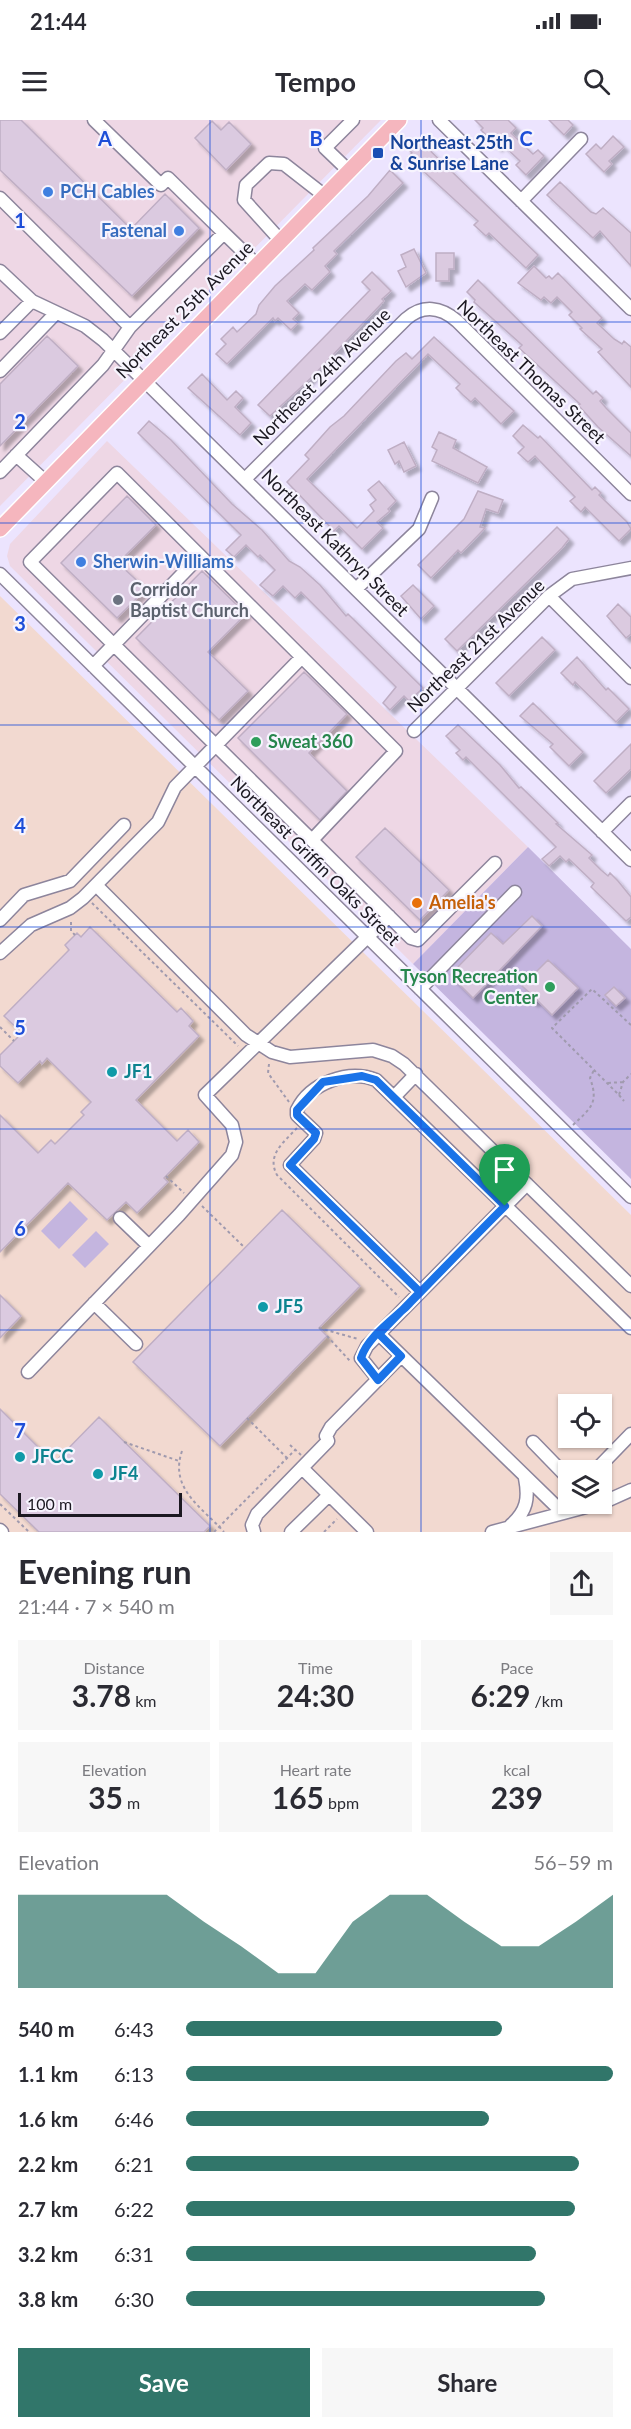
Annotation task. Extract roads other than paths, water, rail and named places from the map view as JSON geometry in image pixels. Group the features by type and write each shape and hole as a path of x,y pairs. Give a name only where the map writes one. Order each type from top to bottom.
{"main road":[{"name":"Northeast 25th Avenue","path":"0,529 399,120"}],"street":[{"path":"94,120 161,185 168,178 257,265"},
{"path":"349,171 325,148 353,120"},
{"path":"439,120 631,309"},
{"path":"521,201 581,139"},
{"path":"281,241 244,200 246,185 269,163 284,164 325,196"},
{"path":"0,198 130,327"},
{"path":"0,472 103,365 130,327 224,233"},
{"name":"Northeast Kathryn Street","path":"0,271 32,301 85,327 113,349 631,860"},
{"path":"0,333 32,301"},
{"name":"Northeast 24th Avenue","path":"245,479 405,319 418,311 429,309"},
{"name":"Northeast Thomas Street","path":"429,309 448,314 457,321 631,494"},
{"path":"0,371 56,313"},
{"path":"16,455 46,482"},
{"path":"312,840 396,751 117,473 30,561 411,938 418,940 495,863"},
{"path":"356,589 419,529 432,498"},
{"path":"93,666 200,556"},
{"name":"Northeast 21st Avenue","path":"414,731 549,596 572,579 631,568"},
{"name":"Northeast Griffin Oaks Street","path":"0,574 631,1197"},
{"path":"549,596 631,678"},
{"path":"0,953 31,925 70,908 96,885 158,822 170,794 302,657"},
{"path":"602,832 631,803"},
{"path":"0,920 24,895 70,881 124,825"},
{"path":"96,885 256,1043 279,1055 290,1057 373,1050 392,1056 416,1074 631,1286"},
{"path":"420,989 515,892"},
{"path":"28,1372 149,1246 232,1155 236,1142 232,1125 205,1095 389,916"},
{"path":"394,1097 416,1074"},
{"path":"420,1292 290,1165 313,1138 297,1115 297,1110 323,1082 362,1076 370,1078 394,1097 631,1328"},
{"path":"378,1380 361,1358 367,1346 527,1184"},
{"path":"120,1218 149,1246"},
{"path":"94,1303 136,1344"},
{"path":"379,1334 558,1508"},
{"path":"254,1532 252,1525 257,1514 302,1463 328,1441 326,1436 331,1427 401,1356"},
{"path":"606,1460 631,1434"},
{"path":"534,1442 558,1467"},
{"path":"302,1463 328,1495 367,1532"},
{"path":"510,1525 524,1509 528,1496 525,1478"},
{"path":"612,1498 631,1490"},
{"path":"291,1532 328,1495"},
{"path":"492,1532 558,1513"}],"place":[{"name":"Northeast 25th & Sunrise Lane","path":"378,153"},
{"name":"PCH Cables","path":"48,192"},
{"name":"Fastenal","path":"179,231"},
{"name":"Sherwin-Williams","path":"81,562"},
{"name":"Corridor Baptist Church","path":"118,600"},
{"name":"Sweat 360","path":"256,742"},
{"name":"Amelia's","path":"417,903"},
{"name":"Tyson Recreation Center","path":"550,987"},
{"name":"JF1","path":"112,1072"},
{"name":"JF5","path":"263,1307"},
{"name":"JFCC","path":"20,1457"},
{"name":"JF4","path":"98,1474"}]}
